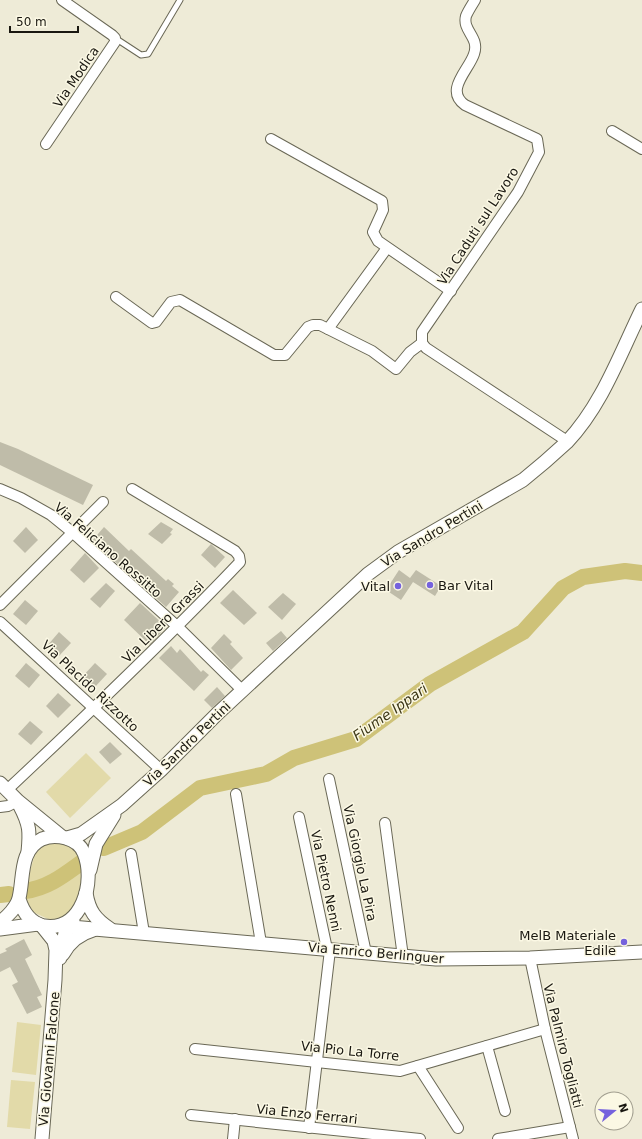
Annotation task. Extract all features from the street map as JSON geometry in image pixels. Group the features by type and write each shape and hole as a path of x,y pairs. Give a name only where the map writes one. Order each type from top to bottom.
{"main road":[{"name":"Via Sandro Pertini","path":"122,805 162,770 368,574 398,552 523,480 567,441 594,405 642,309"},
{"path":"3,787 18,801 64,837 79,846 84,852 88,866 88,906 92,914 104,929 79,936 70,942 60,959"},
{"path":"0,922 10,912 18,899 20,881 28,852 30,831 28,822 18,801"},
{"path":"28,852 43,839 81,834 122,805"},
{"path":"0,929 40,925 64,926 76,916 82,905 96,844 122,805"},
{"path":"18,899 22,910 29,919 40,925 54,941 56,950 55,980"},
{"path":"55,980 64,938 64,926"},
{"name":"Via Enrico Berlinguer","path":"64,926 436,959 530,958 642,952"},
{"name":"Via Giovanni Falcone","path":"42,1139 55,980"}],"street":[{"name":"Via Modica","path":"46,144 115,42 115,38 62,0"},
{"name":"Via Caduti sul Lavoro","path":"422,343 422,332 518,192 539,152 537,139 465,104 459,100 456,95 456,87 474,53 474,37 466,25 466,17 475,0"},
{"path":"612,131 642,149"},
{"path":"271,139 382,201 383,210 373,232 378,241 451,290"},
{"path":"328,330 387,248"},
{"path":"116,298 152,323 156,322 171,302 180,300 274,355 279,356 285,355 290,351 308,327 313,325 320,325 372,351 396,369 410,352 422,343 426,348 567,441"},
{"name":"Via Feliciano Rossitto","path":"0,489 21,498 51,515 72,532 178,627 244,691"},
{"name":"Via Libero Grassi","path":"3,787 94,708 178,627 240,562 239,556 235,551 132,489"},
{"path":"0,605 103,502"},
{"name":"Via Placido Rizzotto","path":"0,622 162,770"},
{"name":"Via Giorgio La Pira","path":"329,779 366,953"},
{"path":"236,794 262,943"},
{"path":"0,808 18,801"},
{"name":"Via Pietro Nenni","path":"299,817 329,950 309,1128"},
{"path":"385,823 403,957"},
{"path":"131,854 144,932"},
{"name":"Via Palmiro Togliatti","path":"530,958 545,1029 573,1139"},
{"name":"Via Pio La Torre","path":"195,1049 400,1070 545,1029"},
{"path":"487,1046 505,1111"},
{"path":"418,1066 458,1128"},
{"name":"Via Enzo Ferrari","path":"191,1115 420,1139"},
{"path":"233,1139 235,1119"},
{"path":"498,1139 570,1126"}],"lane":[{"path":"115,38 141,55 148,54 180,0"}],"shaded area":[{"path":"86,753 111,778 70,818 46,792"},
{"path":"50,843 58,843 72,847 81,858 82,879 77,905 72,912 56,920 48,919 33,912 25,897 25,888 35,854 42,847"},
{"path":"17,1022 41,1025 36,1075 12,1072"},
{"path":"11,1080 35,1082 30,1129 7,1127"}],"building":[{"path":"0,442 18,449 93,485 83,505 0,465"},
{"path":"161,522 173,529 170,533 172,534 162,544 148,534"},
{"path":"26,527 38,540 25,553 13,541"},
{"path":"104,527 129,551 131,549 166,581 168,579 174,584 172,586 179,592 166,607 92,541"},
{"path":"211,544 225,557 215,568 201,555"},
{"path":"85,553 99,568 84,583 70,570"},
{"path":"399,570 410,578 416,570 441,586 435,596 413,582 401,600 386,590"},
{"path":"106,583 115,591 100,608 90,599"},
{"path":"233,590 257,613 244,625 220,603"},
{"path":"283,593 296,604 282,620 268,607"},
{"path":"25,600 38,611 26,625 13,614"},
{"path":"140,603 166,627 150,645 124,620"},
{"path":"281,631 287,638 273,651 266,643"},
{"path":"59,632 71,643 59,656 47,646"},
{"path":"224,634 232,642 230,644 243,658 231,670 211,648"},
{"path":"171,646 177,653 180,649 201,672 203,670 209,675 194,691 159,658"},
{"path":"26,663 40,675 29,688 15,676"},
{"path":"95,663 107,674 94,688 82,677"},
{"path":"217,687 225,696 212,708 204,700"},
{"path":"58,693 71,705 58,718 46,706"},
{"path":"30,721 43,732 31,745 18,734"},
{"path":"110,742 122,754 110,764 99,752"},
{"path":"24,939 32,955 25,959 42,995 37,997 42,1007 27,1014 12,985 18,982 10,967 0,972 0,954 7,951 5,949"}],"waterway":[{"name":"Fiume Ippari","path":"104,848 142,832 200,788 266,774 294,758 356,739 430,684 523,632 563,588 583,577 625,571 642,573"},
{"name":"Fiume Ippari","path":"25,891 48,884 82,862"},
{"name":"Fiume Ippari","path":"0,895 9,894"}],"place":[{"name":"Bar Vital","path":"430,585"},
{"name":"Vital","path":"398,586"},
{"name":"MelB Materiale Edile","path":"624,942"}]}
